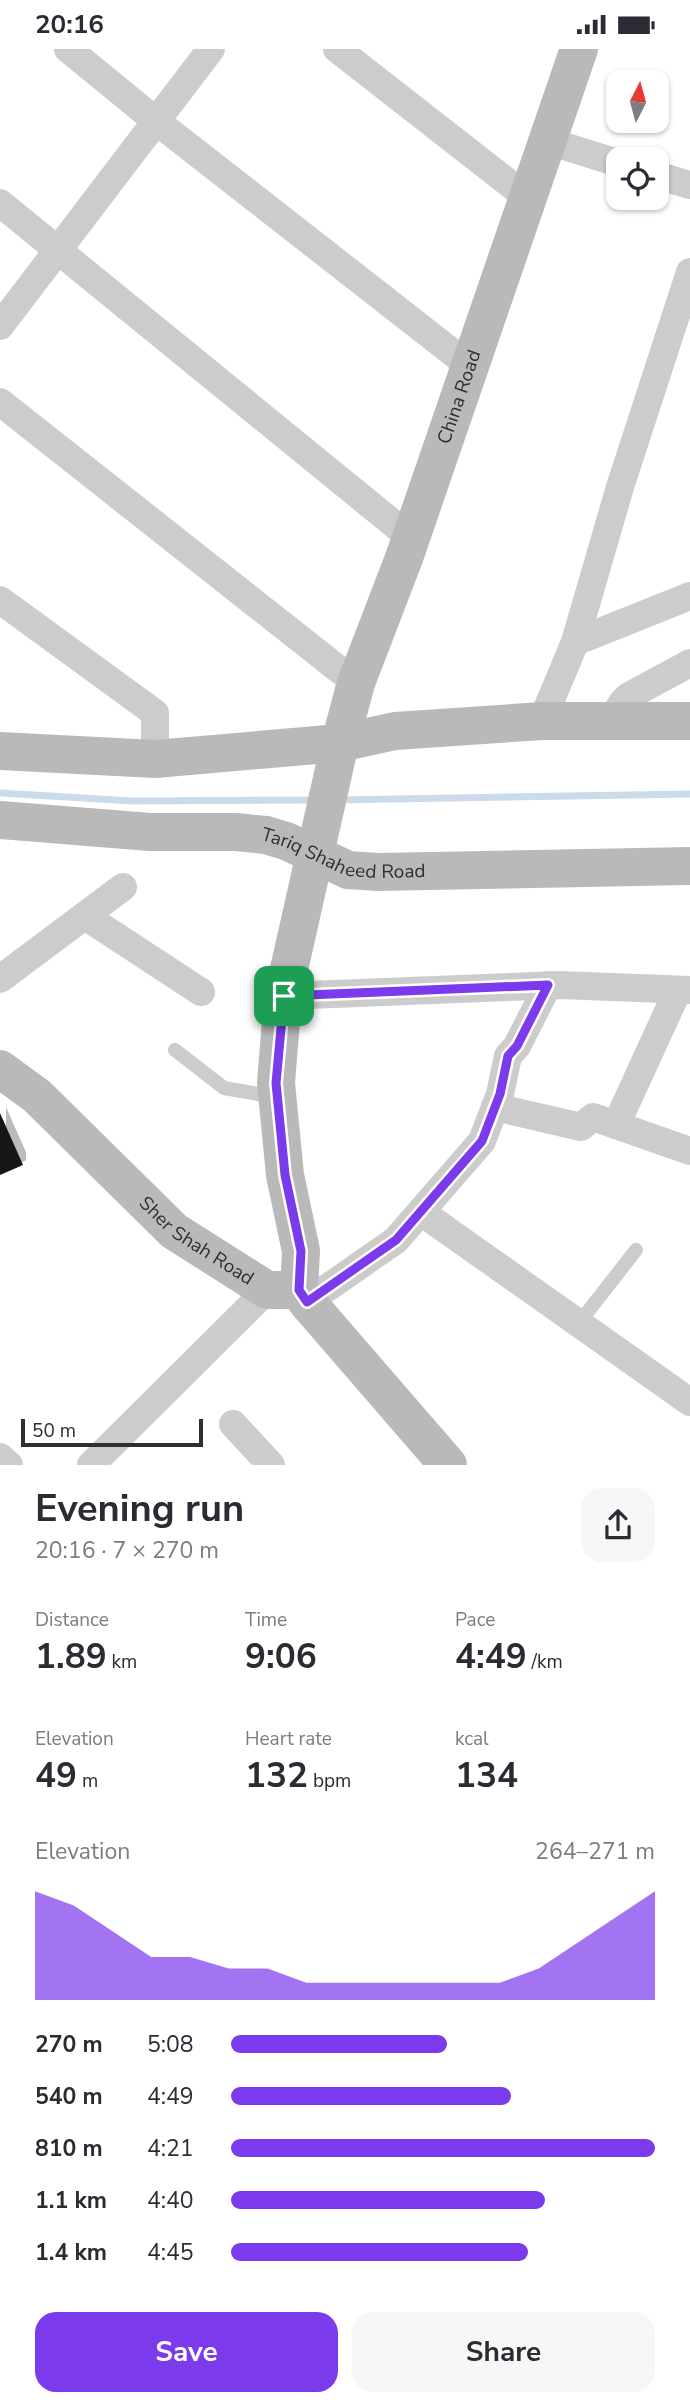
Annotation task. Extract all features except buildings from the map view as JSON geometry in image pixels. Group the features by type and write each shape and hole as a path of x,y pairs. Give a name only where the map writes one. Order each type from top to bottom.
{"main road":[{"name":"China Road","path":"320,838 356,683 411,538 579,49"},
{"path":"0,751 155,759 338,755 395,731 542,721 690,722"},
{"name":"Tariq Shaheed Road","path":"0,820 150,832 236,832 266,835 286,841 320,838 348,870 690,866"},
{"path":"291,1294 301,1251 285,1175 276,1083 284,996 320,838"},
{"name":"Sher Shah Road","path":"0,1069 37,1097 174,1231 291,1294 448,1465"}],"street":[{"path":"68,49 471,367"},
{"path":"0,326 211,49"},
{"path":"337,49 528,198"},
{"path":"548,141 606,159"},
{"path":"669,179 690,185"},
{"path":"0,203 411,538"},
{"path":"542,721 575,642 620,487 690,272"},
{"path":"0,402 356,683"},
{"path":"575,642 690,596"},
{"path":"0,600 155,713 155,759"},
{"path":"615,723 622,702 643,687 690,663"},
{"path":"0,979 123,887"},
{"path":"85,916 201,992"},
{"path":"284,996 548,985 684,990 616,1125"},
{"path":"91,1465 291,1294 396,1240 482,1141 495,1107 508,1056 517,1046 548,985"},
{"path":"495,1107 581,1126 593,1117 690,1151"},
{"path":"421,1212 690,1402"},
{"path":"233,1424 271,1465"},
{"path":"0,1457 9,1465"}],"lane":[{"path":"174,1050 224,1088 278,1097"},
{"path":"579,1323 636,1250"}],"waterway":[{"path":"0,793 132,801 315,800"},
{"path":"337,800 690,794"}],"route":[{"path":"548,985 517,1046 508,1056 500,1094 482,1141 396,1240 307,1302 299,1290 301,1251 285,1175 276,1083 284,996 548,985"}]}
